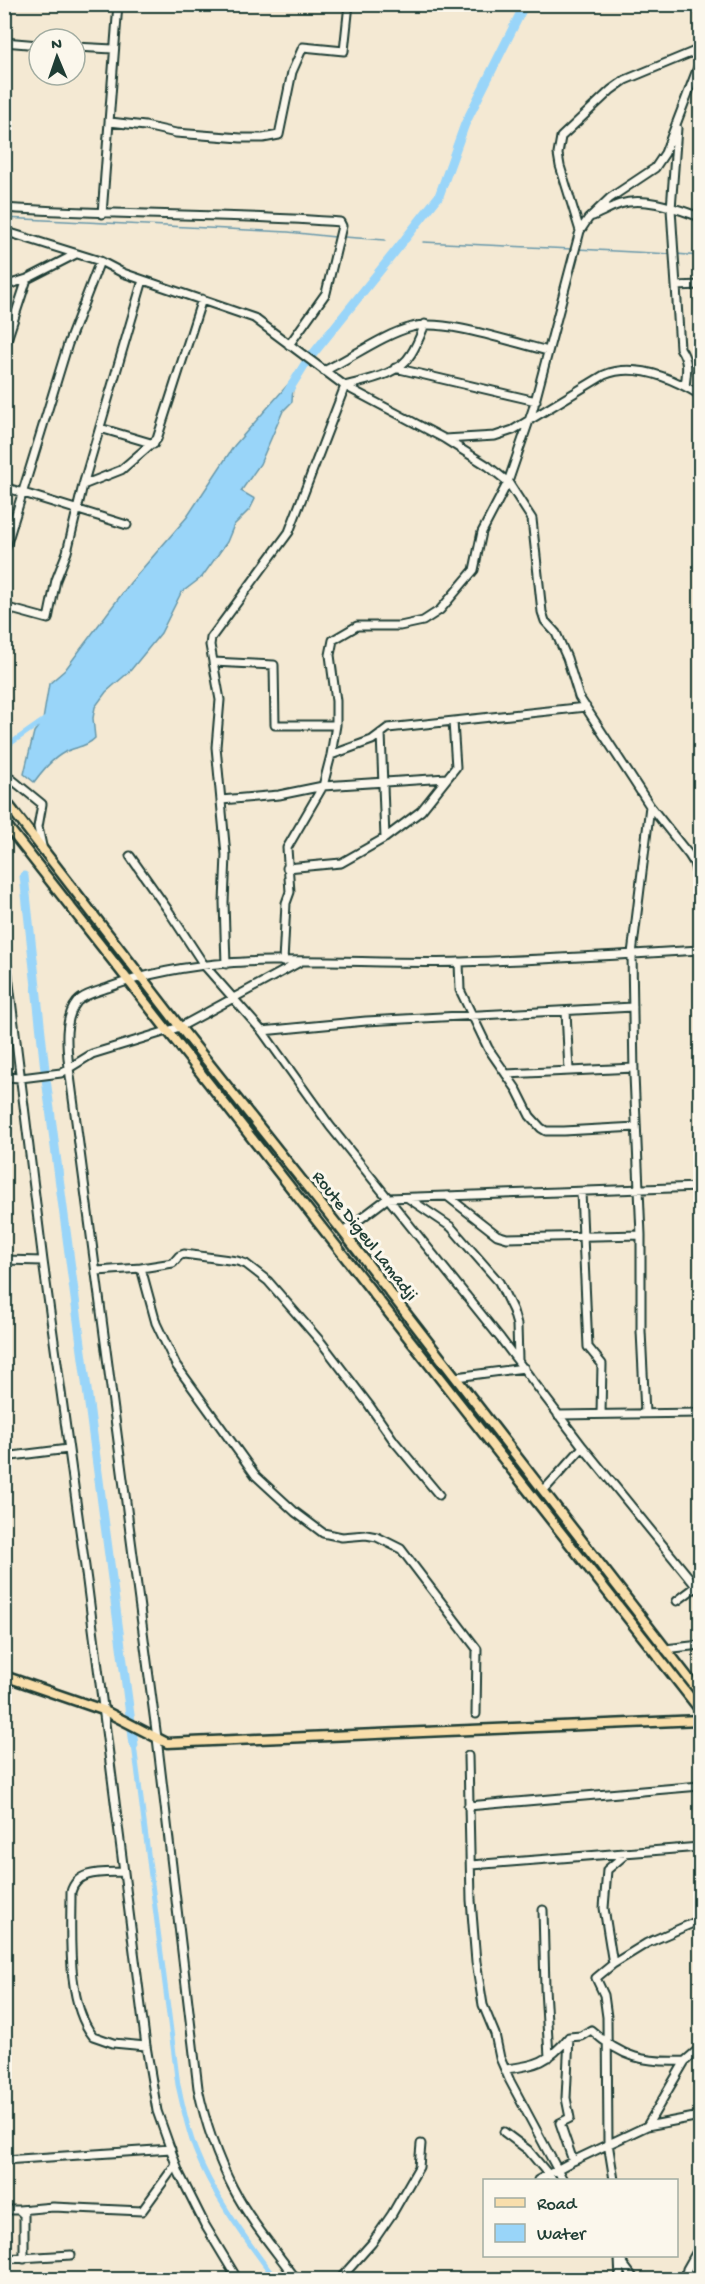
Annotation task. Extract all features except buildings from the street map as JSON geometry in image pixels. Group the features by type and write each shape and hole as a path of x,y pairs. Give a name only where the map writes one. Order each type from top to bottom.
{"main road":[{"name":"Route Digeul Lamadji","path":"4,799 700,1693"},
{"name":"Route Digeul Lamadji","path":"4,822 700,1710"},
{"path":"4,1676 107,1712 167,1743 700,1720"}],"street":[{"path":"102,214 118,4"},
{"path":"110,122 145,126 176,133 241,138 264,138 279,135 292,72 303,47 344,51 349,4"},
{"path":"4,42 27,44"},
{"path":"87,48 113,49"},
{"path":"580,231 560,166 558,154 561,137 566,130 625,80 700,49"},
{"path":"283,962 286,903 290,892 287,848 323,786 332,755 336,725 336,701 330,655 333,640 357,626 423,621 440,610 474,570 482,532 508,482 536,402 580,231 588,219 610,198 655,168 677,123 700,62"},
{"path":"677,123 671,209 680,348 686,357 685,386"},
{"path":"588,219 620,204 628,203 652,203 699,217"},
{"path":"4,208 102,214 212,215 340,222 342,226 328,290 289,345"},
{"path":"4,231 100,261 123,273 254,318 345,386 445,440 488,466 508,482 529,513 534,526 540,598 545,621 556,633 567,658 579,697 650,806 694,863 700,886"},
{"path":"4,286 27,279 76,254"},
{"path":"4,553 68,344 100,261"},
{"path":"4,349 27,279"},
{"path":"4,607 48,619 56,580 67,552 83,485 143,280"},
{"path":"677,286 700,285"},
{"path":"83,485 121,470 154,444 159,436 202,299"},
{"path":"324,371 404,329 425,324 459,329 548,351"},
{"path":"345,386 395,369 411,356 425,324"},
{"path":"395,369 536,402"},
{"path":"445,440 495,436 513,430 615,370 625,369 655,374 685,386 700,395"},
{"path":"225,963 225,855 216,747 220,700 210,645 213,632 289,532 345,386"},
{"path":"100,428 154,444"},
{"path":"4,488 128,525"},
{"path":"213,662 274,664 275,724 336,725"},
{"path":"332,755 372,740 388,728 586,707"},
{"path":"287,868 341,863 385,838 422,811 456,767 453,722"},
{"path":"381,733 385,838"},
{"path":"4,773 42,804 38,827 42,846"},
{"path":"221,800 279,795 323,786 447,778"},
{"path":"645,1413 640,1331 640,1235 632,954 650,806"},
{"path":"130,856 204,965 262,1031 330,1126 524,1368 583,1447 699,1588 676,1601"},
{"path":"4,943 8,994 21,1078 43,1261 53,1320 68,1449 107,1712 124,1872 146,2046 157,2111 176,2164 205,2225 238,2280"},
{"path":"297,2280 250,2217 233,2188 211,2136 198,2088 102,1330 97,1270 69,1068 69,1018 78,1000 142,976 204,965 301,961 459,962 700,950"},
{"path":"4,1077 21,1078 61,1073 92,1054 180,1027 301,961"},
{"path":"459,962 460,990 488,1048 530,1116 546,1131 636,1127"},
{"path":"262,1031 366,1021 633,1007"},
{"path":"566,1011 569,1071"},
{"path":"506,1074 634,1068"},
{"path":"343,1232 388,1198 700,1187"},
{"path":"581,1192 588,1347 602,1364 601,1414"},
{"path":"447,1195 497,1235 517,1239 640,1235"},
{"path":"408,1198 451,1227 499,1282 517,1325 518,1361"},
{"path":"97,1270 169,1265 184,1254 237,1261 257,1271 293,1308 369,1405 394,1441 439,1495"},
{"path":"4,1260 43,1261"},
{"path":"141,1268 156,1323 176,1365 256,1476 295,1512 323,1533 342,1537 366,1535 376,1537 401,1549 477,1649 476,1714"},
{"path":"456,1377 524,1368"},
{"path":"558,1415 700,1413"},
{"path":"544,1490 583,1447"},
{"path":"4,1456 68,1449"},
{"path":"665,1649 700,1645"},
{"path":"468,1756 468,1806 476,1962 483,2005 495,2034 500,2058 562,2179"},
{"path":"468,1806 700,1786"},
{"path":"471,1865 700,1847"},
{"path":"613,1964 604,1908 607,1870 627,1853"},
{"path":"124,1872 87,1874 76,1880 73,1885 71,1892 71,1968 77,1998 93,2036 113,2043 146,2046"},
{"path":"543,1910 544,1988 549,2057"},
{"path":"614,2179 608,2143 608,2017 604,1995 596,1978 613,1964 647,1943 700,1920"},
{"path":"505,2069 530,2066 555,2054 569,2037 581,2036 591,2030 608,2045 628,2056 655,2063 686,2061"},
{"path":"569,2037 566,2098 570,2118 560,2123 573,2161"},
{"path":"647,2126 686,2061 700,2048"},
{"path":"541,2179 608,2143 647,2126 700,2116"},
{"path":"504,2132 528,2150 552,2179"},
{"path":"339,2280 372,2243 392,2214 418,2167 421,2144"},
{"path":"4,2160 171,2149"},
{"path":"4,2210 53,2207 142,2211 176,2164"},
{"path":"19,2210 24,2215 24,2259"},
{"path":"685,2280 687,2269 700,2246"},
{"path":"4,2259 71,2255"},
{"path":"618,2257 620,2280"},
{"path":"619,2257 635,2280"}],"water":[{"path":"291,381 293,385 292,402 283,411 260,464 241,491 255,499 250,509 234,525 227,542 202,577 181,593 161,633 130,671 106,692 95,707 93,718 95,738 56,758 34,782 24,774 34,732 43,720 49,684 65,670 130,583 187,517 234,446"}],"waterway":[{"path":"405,239 439,196 465,124 525,4"},
{"path":"4,218 288,232 335,237"},
{"path":"344,237 385,240"},
{"path":"423,242 572,249"},
{"path":"287,393 305,364 402,243"},
{"path":"577,249 671,254"},
{"path":"676,254 700,256"},
{"path":"4,748 47,718"},
{"path":"24,876 46,1079 134,1745"},
{"path":"134,1745 178,2085 187,2125 211,2184 231,2217 276,2280"}]}
